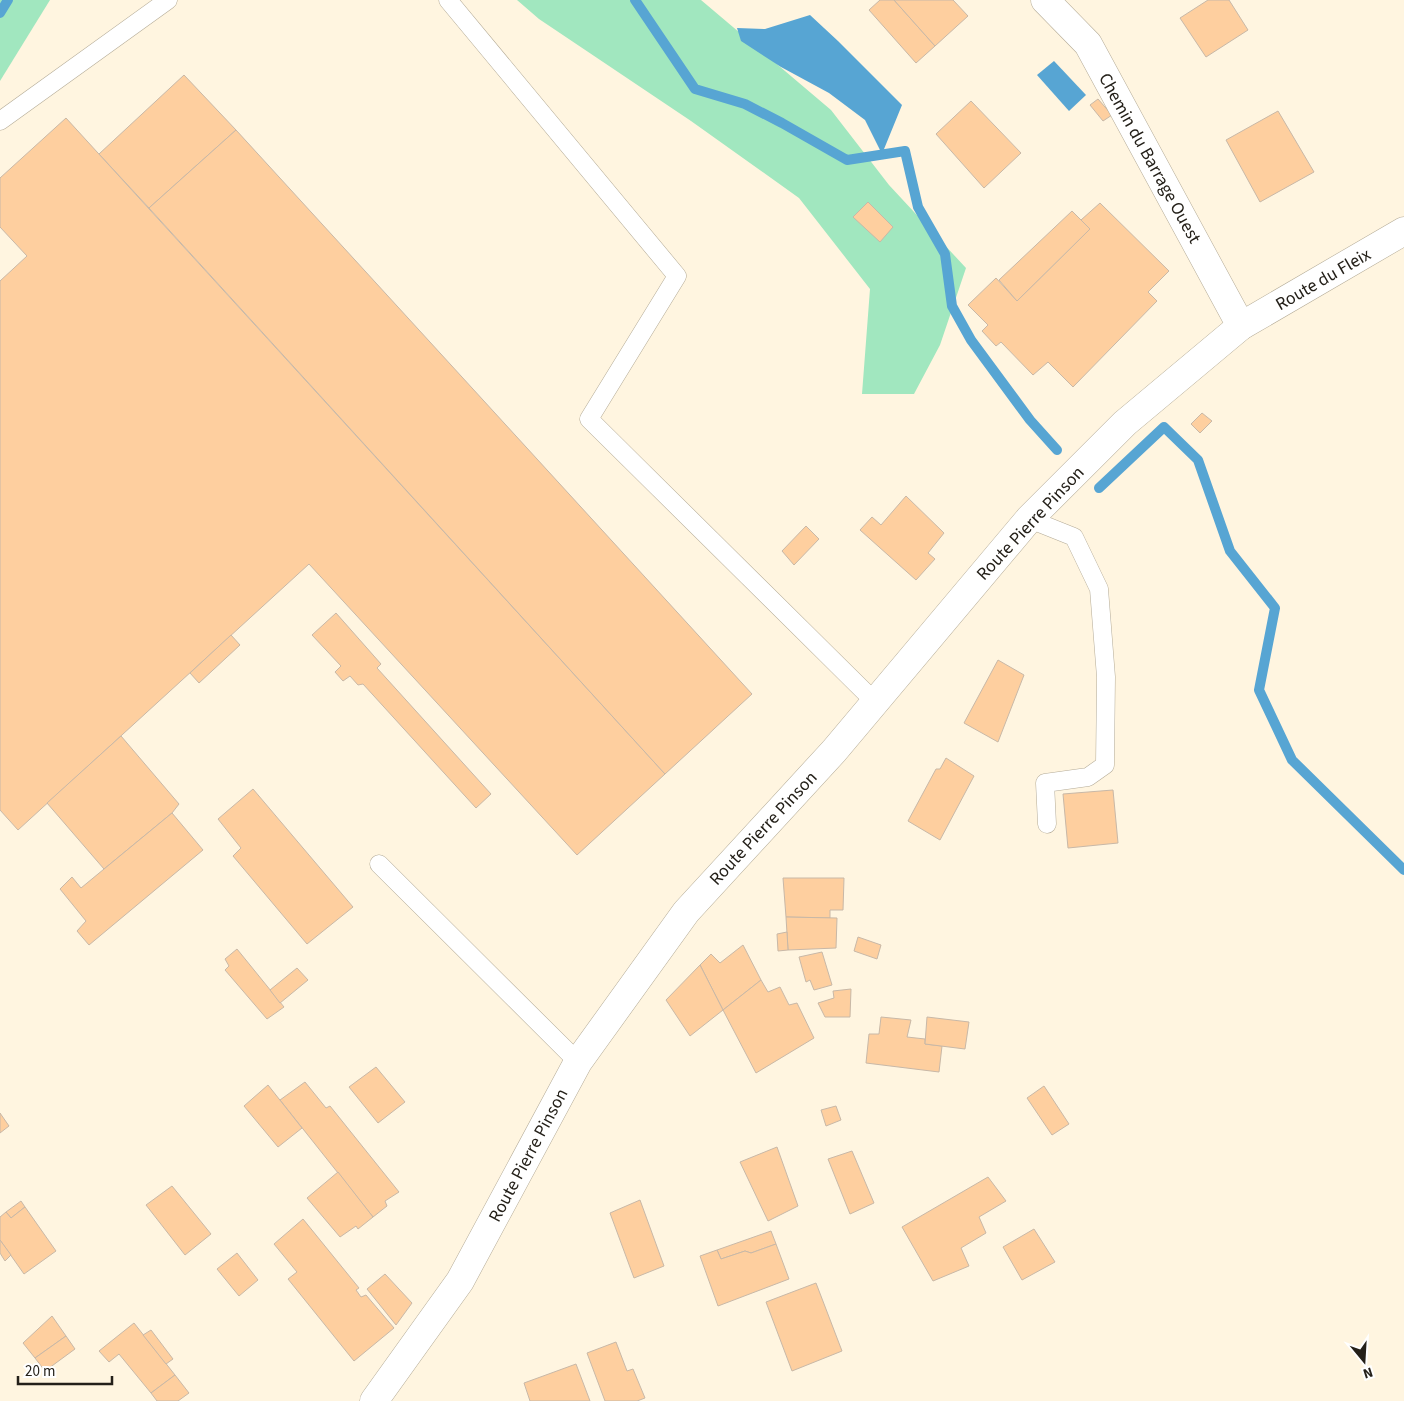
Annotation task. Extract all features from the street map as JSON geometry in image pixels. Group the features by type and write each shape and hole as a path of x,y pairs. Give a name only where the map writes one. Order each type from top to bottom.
{"main road":[{"name":"Chemin du Barrage Ouest","path":"1045,0 1088,44 1241,326"},
{"name":"Route du Fleix","path":"1241,326 1404,231"},
{"name":"Route Pierre Pinson","path":"374,1401 460,1281 578,1062 686,912 834,751 1029,519 1125,424 1241,326"}],"lane":[{"path":"0,121 168,0"},
{"path":"448,0 677,276 589,420 875,702"},
{"path":"1029,519 1074,537 1099,589 1106,677 1105,764 1088,777 1045,783 1047,824"},
{"path":"379,864 578,1062"}],"green space":[{"path":"0,0 50,0 0,81"},
{"path":"517,0 701,0 831,110 889,185 966,268 940,345 914,394 862,394 870,289 799,198 691,121 539,19"}],"water":[{"path":"810,15 902,105 882,154 865,120 829,93 781,67 741,41 737,28 765,29"},
{"path":"1054,61 1086,95 1069,111 1037,75"}],"building":[{"path":"880,0 894,0 935,46 916,63 869,10"},
{"path":"894,0 953,0 968,16 935,46"},
{"path":"1208,0 1229,0 1248,30 1206,57 1180,18"},
{"path":"184,75 236,130 149,208 99,154"},
{"path":"1098,99 1112,115 1103,121 1090,105"},
{"path":"971,101 1021,153 984,188 936,134"},
{"path":"1278,111 1314,172 1260,202 1226,140"},
{"path":"66,118 665,774 577,855 309,564 18,830 0,810 0,281 27,256 0,227 0,178"},
{"path":"236,130 752,694 665,774 149,208"},
{"path":"868,202 893,227 880,242 853,217"},
{"path":"1100,203 1169,271 1148,292 1157,301 1073,387 1048,362 1033,375 1001,342 996,346 982,331 988,325 968,305 996,278 1017,301 1090,229 1081,220"},
{"path":"1072,211 1090,229 1017,301 999,280"},
{"path":"1202,413 1212,421 1200,433 1191,424"},
{"path":"906,496 944,533 928,553 935,559 916,580 860,530 872,517 881,525"},
{"path":"806,526 819,539 794,565 782,551"},
{"path":"336,613 381,664 377,668 491,794 476,808 363,684 358,685 350,676 343,681 335,672 341,666 312,635"},
{"path":"231,635 240,645 199,683 190,673"},
{"path":"998,660 1024,675 998,742 964,723"},
{"path":"121,736 179,804 172,813 104,869 47,803"},
{"path":"946,758 974,776 940,840 908,821 936,769 940,769"},
{"path":"253,789 353,907 307,944 233,856 241,848 218,819"},
{"path":"1113,790 1118,843 1068,848 1063,794"},
{"path":"172,813 203,850 89,945 77,931 86,921 60,889 72,877 81,888"},
{"path":"783,878 844,878 843,910 830,910 830,918 786,917"},
{"path":"786,917 837,918 836,948 788,950"},
{"path":"787,932 788,950 778,951 777,934"},
{"path":"858,937 881,945 877,959 854,951"},
{"path":"743,945 761,980 723,1010 700,965 711,954 720,963"},
{"path":"237,949 284,1007 267,1019 225,970 229,966 225,959"},
{"path":"822,952 832,985 814,990 810,980 806,982 799,957"},
{"path":"700,965 723,1010 690,1036 666,1000"},
{"path":"297,968 308,980 280,1003 270,990"},
{"path":"761,980 768,992 780,987 789,1005 797,1003 814,1038 756,1073 723,1010"},
{"path":"851,989 850,1017 825,1017 818,1003 834,998 833,991"},
{"path":"881,1017 911,1020 907,1037 925,1039 925,1044 942,1046 939,1072 866,1063 869,1034 879,1034"},
{"path":"927,1017 969,1022 965,1049 925,1044"},
{"path":"376,1067 405,1102 378,1123 349,1087"},
{"path":"305,1082 326,1108 330,1106 399,1192 385,1201 387,1206 373,1217 280,1100"},
{"path":"268,1085 302,1128 278,1147 244,1106"},
{"path":"1044,1086 1069,1124 1052,1135 1027,1098"},
{"path":"836,1106 841,1120 826,1126 821,1110"},
{"path":"0,1113 9,1126 0,1133"},
{"path":"777,1147 798,1206 768,1221 740,1162"},
{"path":"852,1151 874,1203 850,1214 828,1159"},
{"path":"338,1172 373,1217 358,1229 356,1226 340,1237 307,1198"},
{"path":"988,1177 1006,1201 979,1217 986,1233 961,1248 969,1266 933,1281 902,1227"},
{"path":"172,1186 211,1234 185,1255 146,1205"},
{"path":"640,1200 664,1266 634,1278 610,1213"},
{"path":"21,1201 25,1207 11,1218 6,1212"},
{"path":"25,1207 56,1251 24,1274 0,1240 0,1217 6,1212 11,1218"},
{"path":"303,1219 359,1288 356,1290 361,1297 366,1295 394,1328 354,1361 288,1279 297,1272 274,1244"},
{"path":"1034,1229 1055,1262 1022,1280 1003,1247"},
{"path":"771,1231 776,1244 751,1253 745,1251 721,1259 717,1250"},
{"path":"0,1240 11,1255 5,1261 0,1253"},
{"path":"776,1244 789,1279 718,1306 700,1256 717,1250 721,1259 745,1251 751,1253"},
{"path":"237,1253 258,1280 239,1296 217,1269"},
{"path":"385,1274 412,1303 396,1325 367,1289"},
{"path":"816,1283 842,1351 792,1371 766,1302"},
{"path":"52,1316 66,1336 35,1358 23,1343"},
{"path":"134,1323 175,1375 151,1393 119,1354 109,1362 99,1351"},
{"path":"151,1330 173,1359 166,1364 143,1335"},
{"path":"66,1336 75,1349 45,1371 35,1358"},
{"path":"616,1342 627,1371 633,1369 645,1398 637,1401 605,1401 587,1353"},
{"path":"576,1364 590,1401 530,1401 524,1383"},
{"path":"175,1375 189,1393 178,1401 157,1401 151,1393"}],"waterway":[{"path":"0,13 8,0"},
{"path":"635,0 695,89 745,104 847,160 905,151 918,207 945,254 952,306 971,340 1030,420 1057,450"},
{"path":"1099,488 1164,427 1198,460 1230,551 1275,608 1259,690 1292,760 1404,870"}]}
